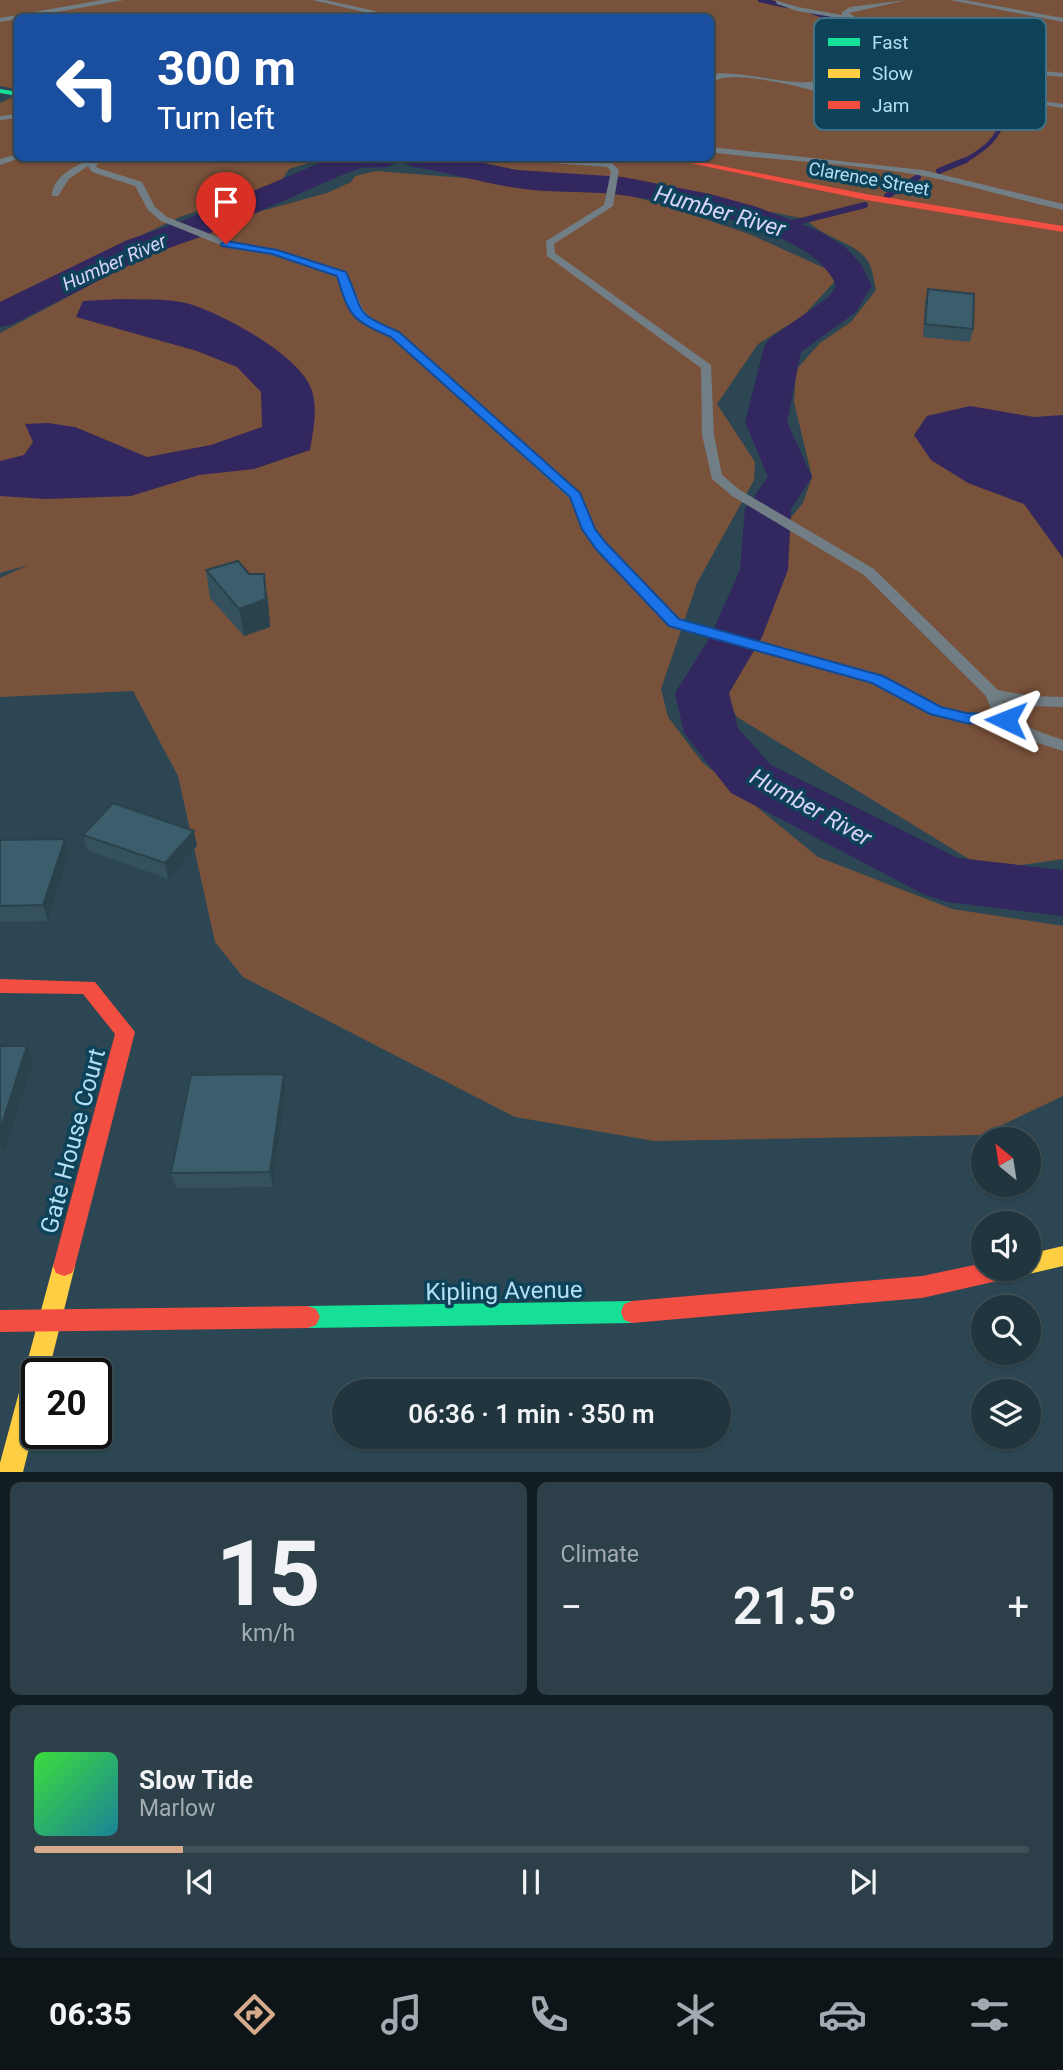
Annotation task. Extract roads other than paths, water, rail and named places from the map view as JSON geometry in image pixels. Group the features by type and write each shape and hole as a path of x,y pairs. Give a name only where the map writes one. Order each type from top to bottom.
{"street":[{"name":"Clarence Street","path":"683,161 760,179 878,201 1063,229"},
{"name":"Gate House Court","path":"0,986 88,987 125,1032 49,1321"},
{"path":"1041,1261 1063,1256"},
{"name":"Kipling Avenue","path":"0,1321 627,1312 922,1287 971,1276"},
{"path":"10,1472 49,1321"}],"lane":[{"path":"31,14 121,0"},
{"path":"314,0 383,14"},
{"path":"850,18 844,13 850,9 904,0"},
{"path":"953,0 1063,20"},
{"path":"778,2 797,9 850,18"},
{"path":"714,76 736,75 814,87"},
{"path":"808,85 814,84"},
{"path":"2,118 14,116"},
{"path":"714,150 765,158 886,167 923,173 1063,207"},
{"path":"55,194 57,186 93,161"},
{"path":"96,161 92,166 95,170 139,184 151,208 163,219 226,244 274,252 342,274 351,303 360,319 395,335 575,496 589,529 601,546 674,622 878,680 936,710 966,718 1006,720"},
{"path":"562,161 609,165 615,170 608,206 549,243 550,254 707,367 708,435 716,476 736,493 869,572 993,694 1001,716 1028,734 1063,746"},
{"path":"993,694 1031,701 1063,702"}],"waterway":[{"path":"760,0 787,6"},
{"path":"812,12 829,18"},
{"path":"963,162 990,143 999,130"},
{"path":"939,171 966,160"},
{"name":"Humber River","path":"0,316 137,248 194,228 352,161"},
{"name":"Humber River","path":"432,161 517,179 623,186 710,204 779,225 809,239 833,254 849,271 854,286 843,304 783,347 766,422 790,477 768,509 764,570 736,637 702,693 712,733 751,779 947,879 1063,893"},
{"path":"887,196 918,177"},
{"path":"781,226 865,205"}]}
